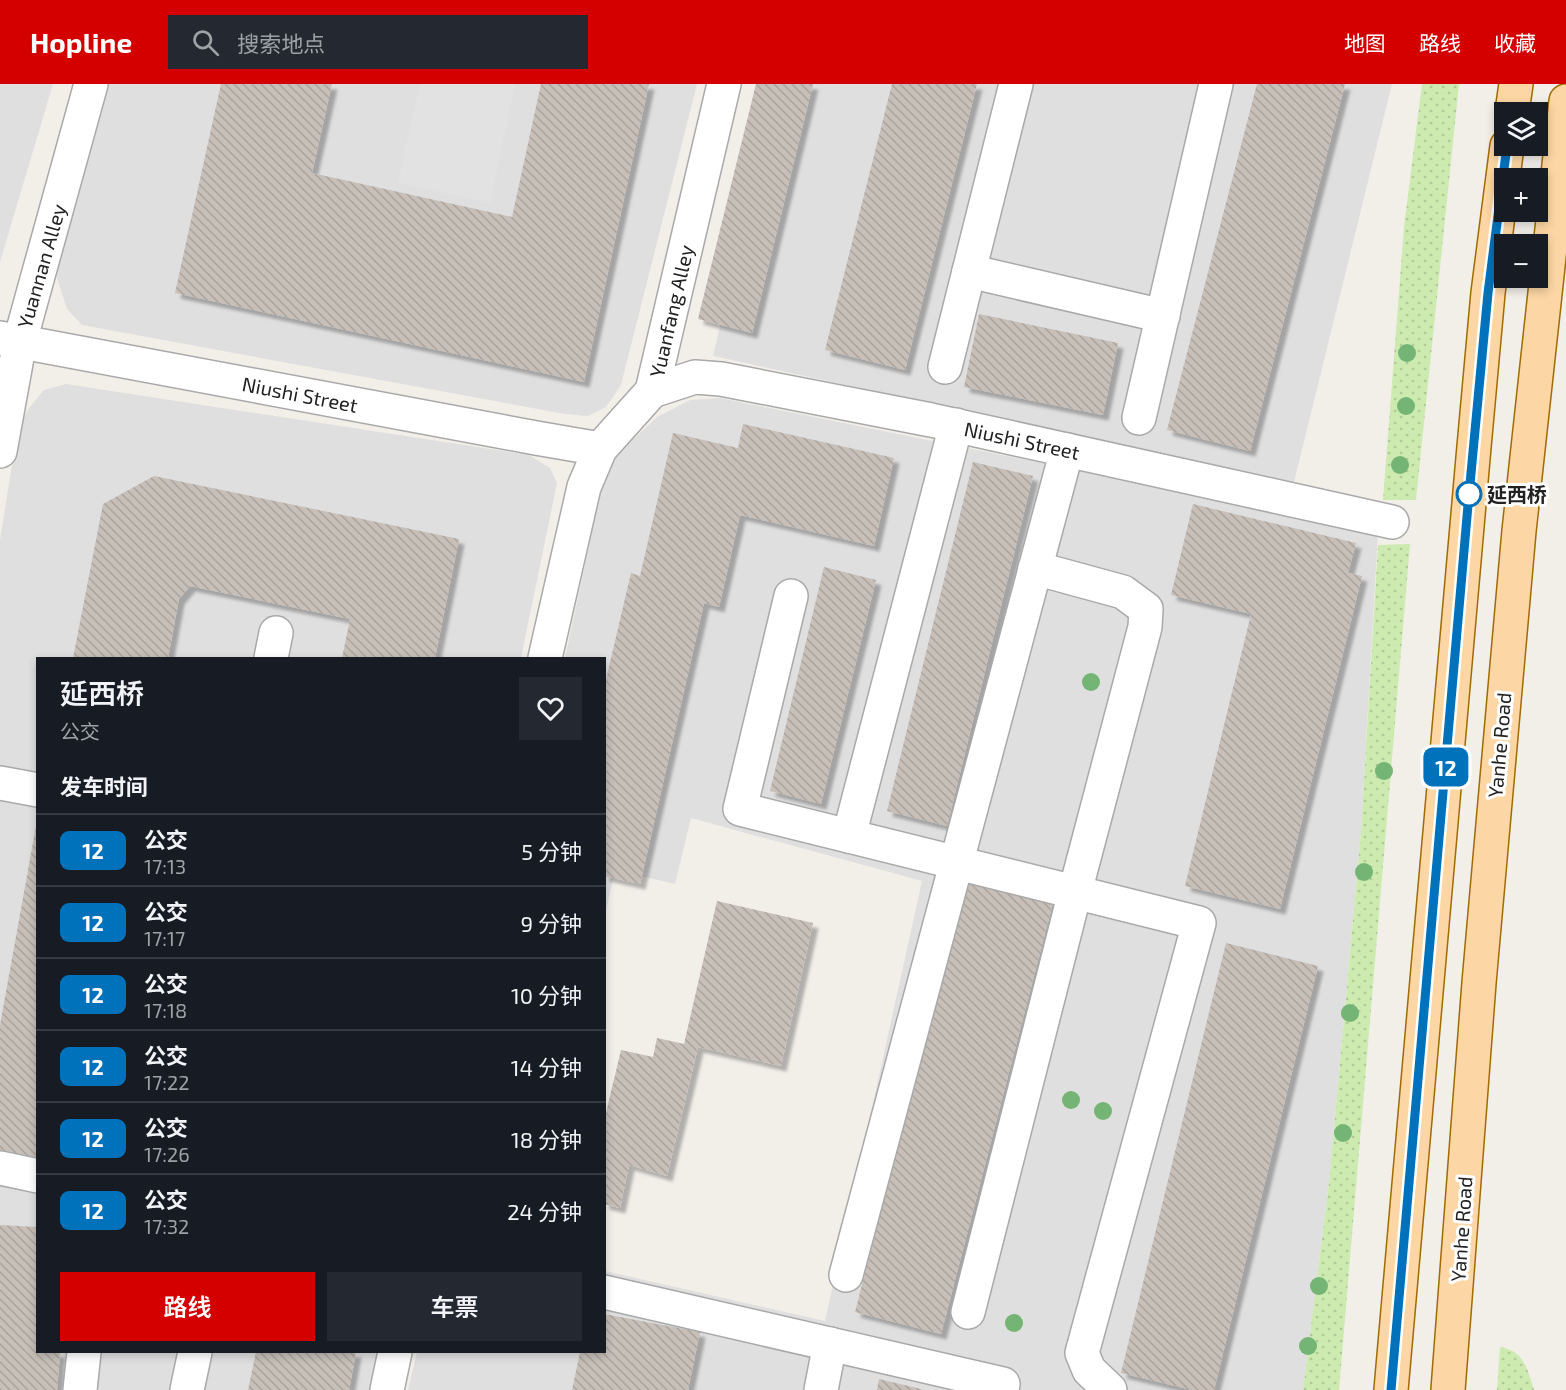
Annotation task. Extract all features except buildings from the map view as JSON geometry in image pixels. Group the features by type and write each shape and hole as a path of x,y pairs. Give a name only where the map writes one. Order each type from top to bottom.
{"main road":[{"path":"1513,102 1516,84"},
{"name":"Yanhe Road","path":"1448,1390 1482,950 1518,543 1566,101"},
{"path":"1391,1390 1469,493 1488,293 1506,156"}],"street":[{"name":"Yuannan Alley","path":"0,450 10,340 91,84"},
{"name":"Yuanfang Alley","path":"545,657 584,487 600,449 652,391 724,84"},
{"path":"945,367 1016,84"},
{"path":"1139,418 1216,84"},
{"path":"969,271 1163,316"},
{"name":"Niushi Street","path":"10,340 600,449"},
{"name":"Niushi Street","path":"652,391 695,377 721,379 956,425 1392,522"},
{"path":"849,836 956,425"},
{"path":"846,1275 1067,450"},
{"path":"968,1312 1145,627 1146,609 1123,592 1035,568"},
{"path":"791,596 740,809 1199,923 1082,1353 1089,1370 1110,1390"},
{"path":"0,783 36,790"},
{"path":"0,1168 36,1176"},
{"path":"606,1292 1003,1384 1002,1390"},
{"path":"821,1390 830,1344"},
{"path":"80,1390 84,1353"},
{"path":"187,1390 195,1353"},
{"path":"387,1390 395,1353"}],"shaded area":[{"path":"0,84 53,84 0,262"},
{"path":"109,84 697,84 621,385 606,407 588,416 565,414 82,325 67,309 57,278 60,253"},
{"path":"420,84 515,84 490,203 398,183"},
{"path":"778,84 1392,84 1294,482 713,356"},
{"path":"66,384 529,455 550,468 557,483 521,657 36,657 36,1353 378,1353 370,1390 0,1390 0,540 18,428 29,408 44,390"},
{"path":"720,398 1378,531 1361,832 1329,1183 1303,1390 408,1390 417,1353 606,1353 606,1271 825,1321 922,881 691,818 675,884 615,870 606,911 606,657 565,657 605,472 620,452 657,417 690,400"}],"green space":[{"path":"1422,84 1459,84 1416,500 1383,500 1404,227"},
{"path":"1410,544 1339,1390 1303,1390 1329,1183 1361,832 1378,545"},
{"path":"1500,1347 1515,1352 1524,1362 1534,1390 1497,1390"}],"bus line":[{"name":"12","path":"1391,1390 1468,505 1488,293 1506,156"}],"place":[{"name":"延西桥","path":"1469,494"}]}
